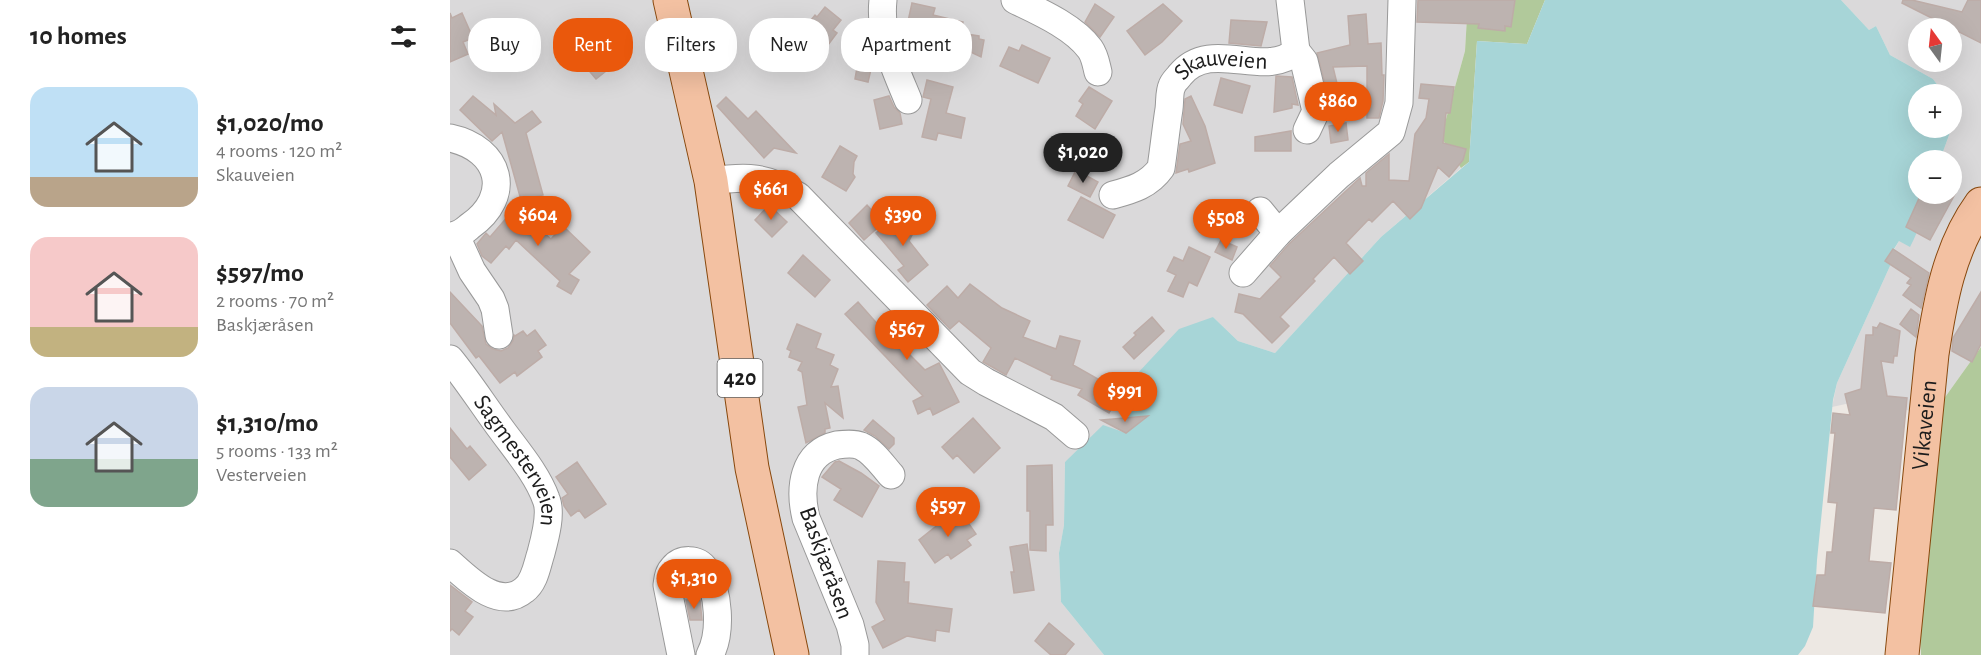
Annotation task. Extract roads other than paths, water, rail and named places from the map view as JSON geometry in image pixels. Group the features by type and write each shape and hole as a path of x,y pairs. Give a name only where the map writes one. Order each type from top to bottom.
{"main road":[{"name":"420","path":"663,0 666,17 694,101"},
{"name":"420","path":"670,0 711,182 752,468 792,655"},
{"name":"Vikaveien","path":"1902,655 1937,318 1951,264 1967,226 1981,204"}],"street":[{"path":"883,0 887,48 908,100"},
{"path":"1015,0 1057,20 1089,48 1098,72"},
{"name":"Skauveien","path":"1113,195 1139,188 1161,168 1172,86 1183,71 1194,63 1208,58 1269,62 1291,56 1296,51 1290,0"},
{"path":"1243,273 1278,233 1339,175 1391,132 1399,103 1402,0"},
{"path":"1296,51 1304,61 1316,111 1307,130"},
{"path":"450,138 483,152 491,162 496,179 495,196 482,218 453,236 472,271 491,299 499,335"},
{"path":"711,182 752,177 780,185 798,196 970,372 1054,417 1075,435"},
{"path":"1260,211 1278,233"},
{"name":"Sagmesterveien","path":"450,359 514,447 541,487 548,502 543,545 534,577 525,590 514,596 502,597 489,594 450,563"},
{"name":"Baskjæråsen","path":"855,655 850,625 806,518 802,487 806,471 816,456 829,447 844,444 858,445 870,452 891,475"},
{"path":"681,655 667,585 668,575 672,568 680,562 690,560 705,568 714,592 718,632 716,644 710,655"}],"water":[{"path":"1545,0 1841,0 1869,30 1876,26 1890,55 1908,65 1908,72 1920,72 1933,79 1937,84 1908,84 1908,138 1948,138 1944,150 1908,150 1908,204 1923,204 1916,234 1910,247 1899,241 1894,249 1901,254 1890,266 1837,383 1833,400 1817,560 1813,627 1805,646 1798,655 1104,655 1061,602 1059,553 1064,525 1065,462 1103,425 1126,433 1137,424 1127,415 1136,375 1179,329 1213,317 1238,341 1275,353 1381,237 1469,162 1477,41 1527,44"}]}
